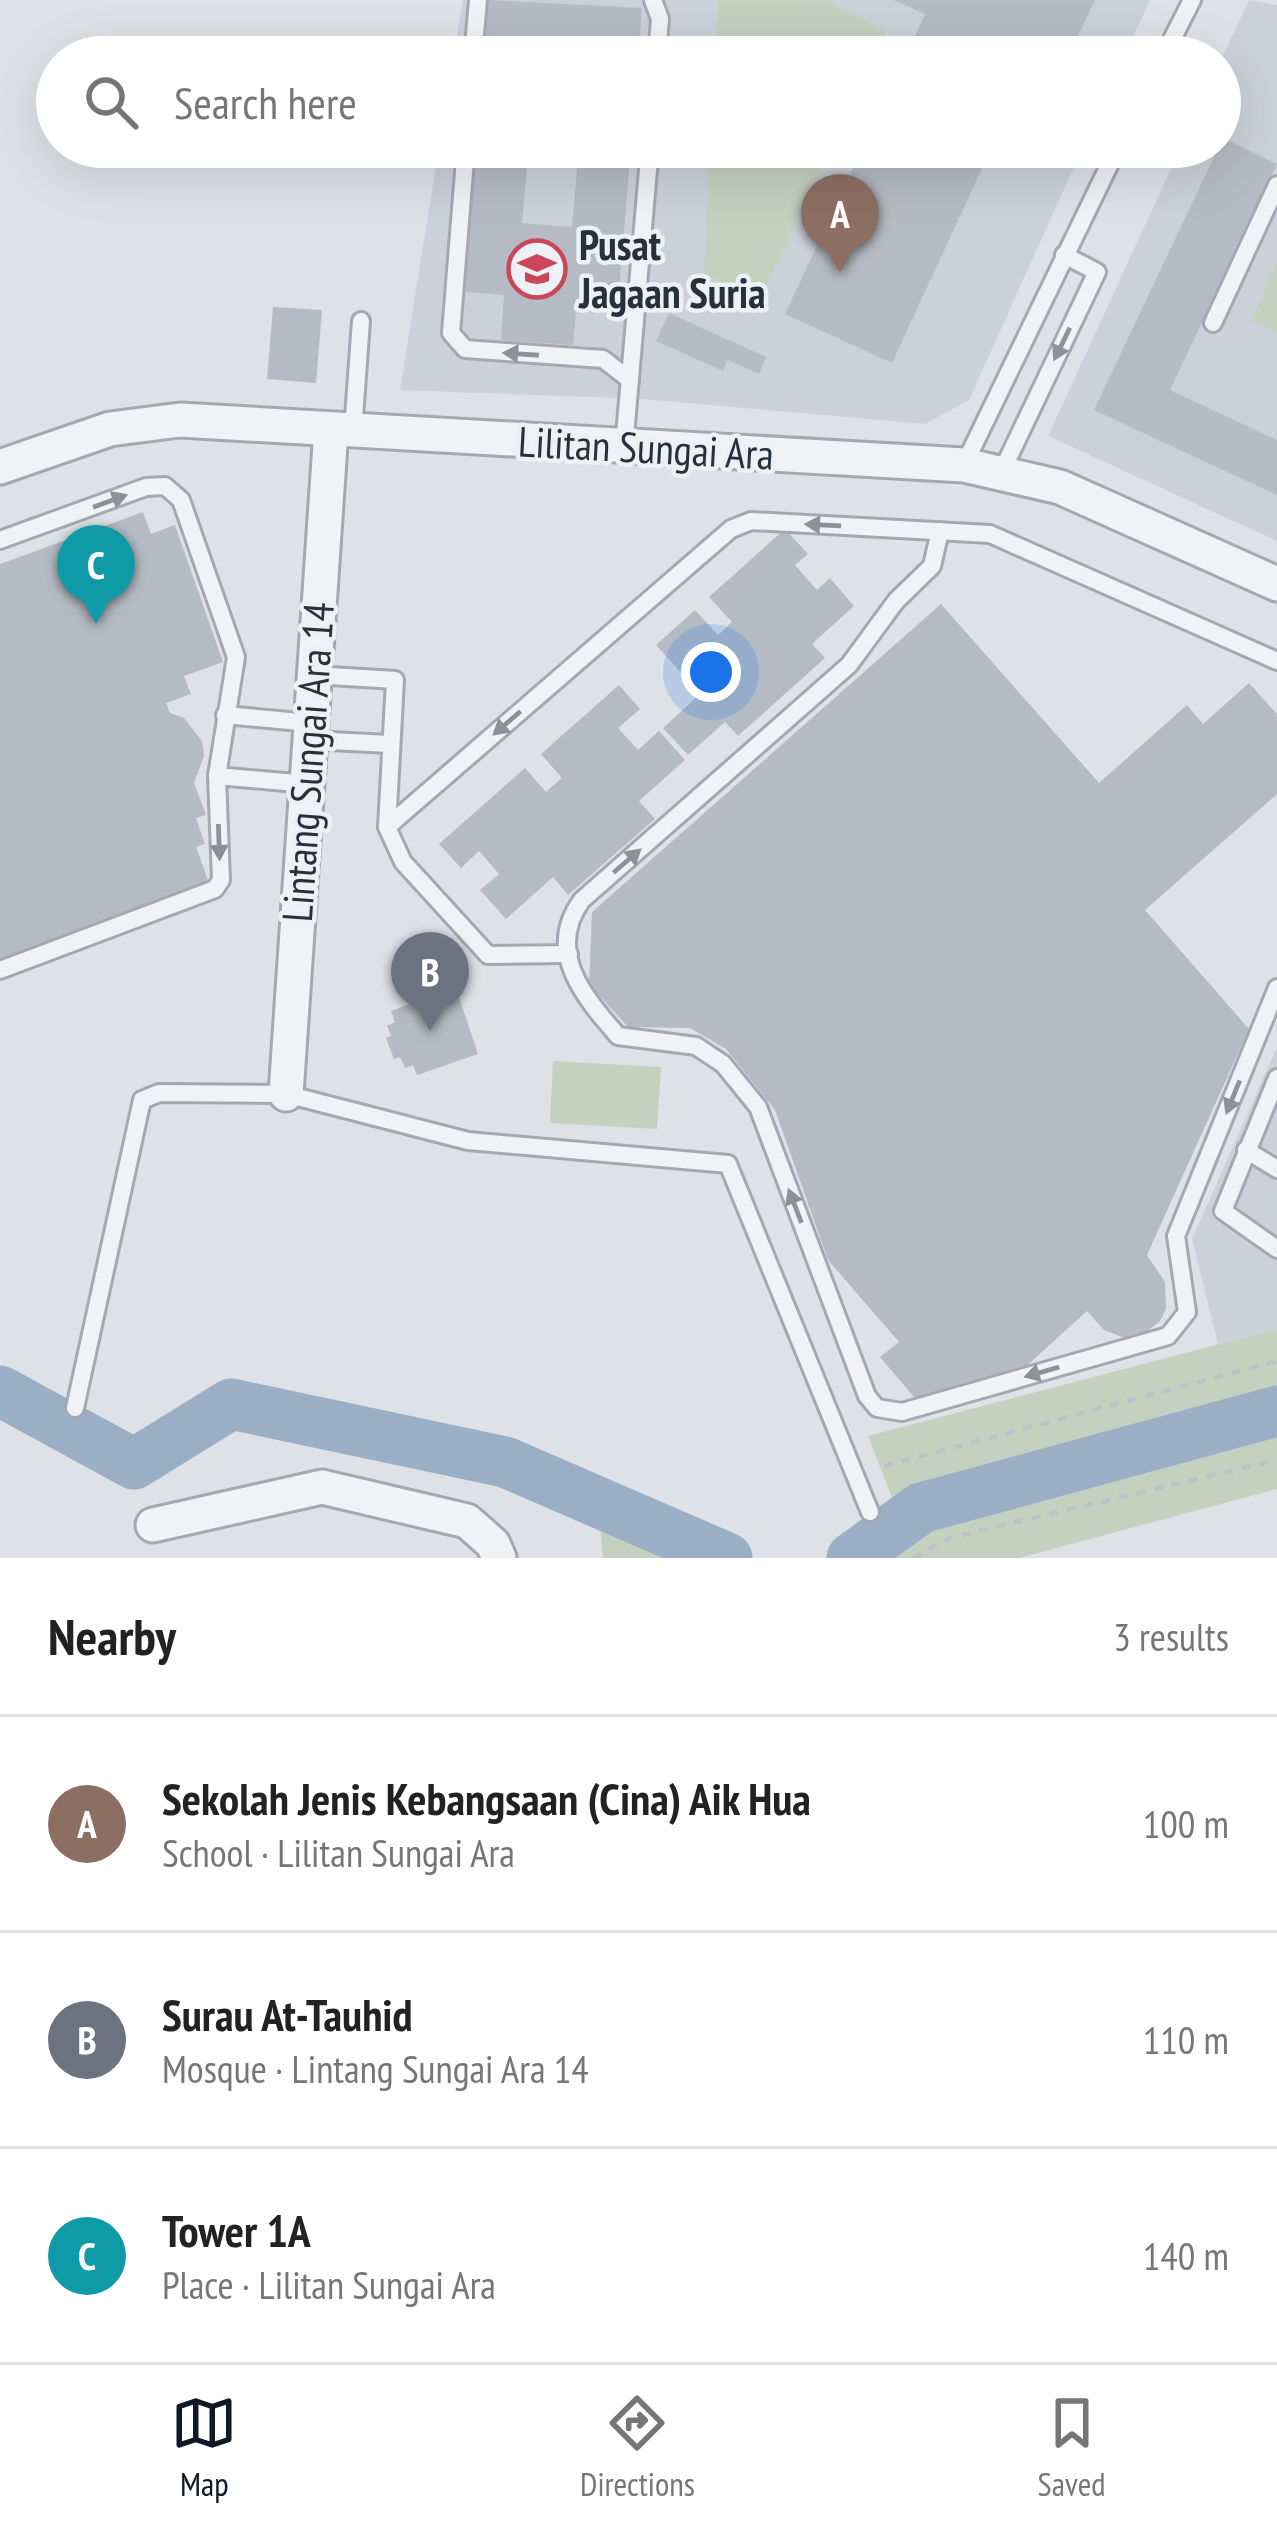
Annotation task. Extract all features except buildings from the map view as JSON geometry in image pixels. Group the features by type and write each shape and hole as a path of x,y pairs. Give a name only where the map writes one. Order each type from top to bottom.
{"street":[{"name":"Lilitan Sungai Ara","path":"0,467 134,423 964,465 1060,488 1277,584"},
{"name":"Lintang Sungai Ara 14","path":"286,1094 314,675 342,430"},
{"path":"153,1525 322,1487 466,1521 494,1544 499,1558"}],"lane":[{"path":"475,36 478,0"},
{"path":"653,0 660,19 659,36"},
{"path":"1174,36 1192,0"},
{"path":"464,168 451,333 455,343 465,350 603,359 626,349 634,337"},
{"path":"624,447 648,168"},
{"path":"964,465 1108,168"},
{"path":"1213,323 1277,184"},
{"path":"1002,471 1097,272 1064,255"},
{"path":"342,430 361,321"},
{"path":"603,359 631,380"},
{"path":"0,540 146,488 173,490 181,500 233,642 235,674 217,776 220,880 215,889 0,970"},
{"path":"387,827 740,524 998,537 1277,662"},
{"path":"940,531 932,566 896,601 849,665 582,901 572,920 569,954 578,991 618,1036 696,1046 723,1064 758,1107 867,1396 886,1412 946,1400 1178,1328 1187,1297 1176,1236 1277,988"},
{"path":"314,675 395,680 387,827 403,862 476,947 502,957 569,954"},
{"path":"225,715 390,744"},
{"path":"217,776 307,784"},
{"path":"1277,1078 1223,1211 1277,1249"},
{"path":"75,1408 142,1100 159,1093 286,1094 468,1142 728,1164 870,1512"},
{"path":"1246,1150 1277,1169"}],"path":[{"path":"884,1466 1277,1361"},
{"path":"914,1558 949,1538 1277,1460"}],"shaded area":[{"path":"463,0 1150,0 1134,36 457,36"},
{"path":"1249,0 1277,5 1277,541 1048,436 1171,168 1241,168 1241,36 1232,36"},
{"path":"436,168 1074,168 969,400 925,424 643,399 400,390"},
{"path":"1277,1047 1277,1329 1218,1344 1192,1239"}],"green space":[{"path":"718,0 826,0 887,31 884,36 716,36"},
{"path":"709,168 822,168 759,301 704,273"},
{"path":"1277,262 1277,333 1251,321"},
{"path":"553,1061 661,1067 657,1129 550,1123"},
{"path":"1277,1329 1277,1389 892,1498 868,1436"},
{"path":"1277,1433 1277,1489 1019,1558 876,1558 922,1523"},
{"path":"600,1524 684,1558 603,1558"}],"waterway":[{"path":"0,1391 134,1464 231,1404 505,1462 727,1558"},
{"path":"852,1558 921,1508 1277,1411"}],"place":[{"name":"Pusat Jagaan Suria","path":"537,269"},
{"name":"Sekolah Jenis Kebangsaan (Cina) Aik Hua","path":"840,273"},
{"name":"Tower 1A","path":"96,624"},
{"name":"Surau At-Tauhid","path":"430,1031"}]}
